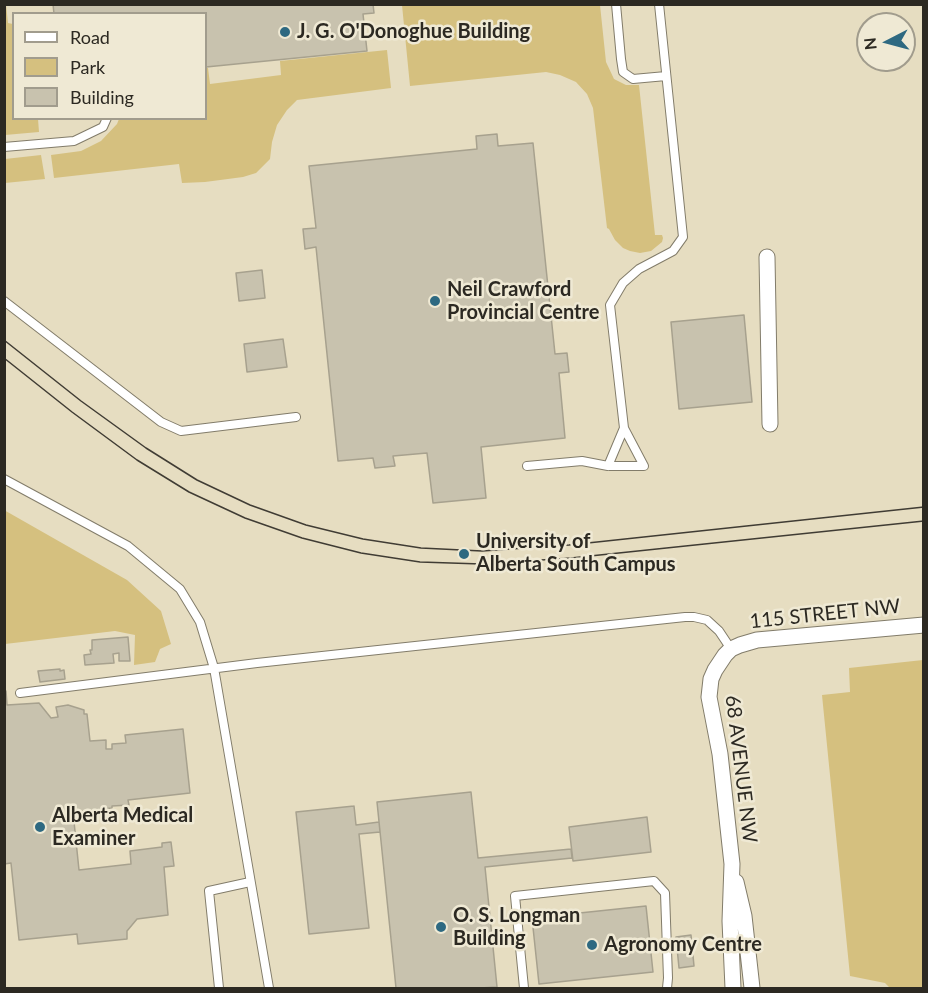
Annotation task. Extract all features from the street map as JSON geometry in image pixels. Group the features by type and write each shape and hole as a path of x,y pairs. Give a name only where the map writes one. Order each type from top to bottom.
{"street":[{"path":"767,257 770,424"},
{"name":"115 STREET NW","path":"732,649 757,640 924,625"},
{"name":"68 AVENUE NW","path":"732,649 714,670 709,698 720,754 732,864 744,916 752,988"},
{"name":"68 AVENUE NW","path":"732,864 730,921 733,988"}],"lane":[{"path":"616,4 623,72 633,79 666,76"},
{"path":"527,466 582,460 608,466 644,466 624,428 610,305 623,283 639,270 673,251 683,237 659,4"},
{"path":"4,147 74,141 103,127 106,120"},
{"path":"4,301 161,422 181,431 296,417"},
{"path":"608,466 624,428"},
{"path":"4,479 128,546 180,589 200,621 214,668 268,988"},
{"path":"20,693 214,668 685,617 707,621 719,631 732,649"},
{"path":"524,988 515,896 654,881 664,893 667,988"},
{"path":"219,988 209,891 250,882"}],"shaded area":[{"name":"University of Alberta South Campus","path":"5,5 923,5 923,988 5,988"}],"green space":[{"path":"6,4 8,23 12,24 12,120 38,120 39,132 5,135 4,5"},
{"path":"402,5 600,5 606,62 614,79 626,85 639,85 655,235 662,235 662,242 651,251 640,253 630,251 615,240 607,228 593,108 587,94 576,82 546,72 410,86"},
{"path":"387,50 391,88 297,100 277,125 270,159 256,173 243,177 182,183 179,164 54,178 51,155 81,151 101,141 119,120 207,120 207,68 210,84 281,75 280,61"},
{"path":"41,155 45,179 5,183 5,159"},
{"path":"4,510 127,580 161,611 171,644 160,649 155,662 134,665 135,635 115,631 5,644"},
{"path":"923,660 923,988 890,988 885,983 850,976 822,695 850,692 849,668"}],"building":[{"name":"J. G. O'Donoghue Building","path":"53,4 373,4 374,13 363,14 367,51 207,67 207,12 54,12"},
{"name":"Neil Crawford Provincial Centre","path":"497,134 498,146 533,143 555,354 567,353 569,372 559,373 565,438 481,447 486,498 433,503 427,453 393,456 395,466 375,468 373,458 338,461 316,247 305,249 303,229 316,228 309,166 477,149 476,136"},
{"path":"262,270 265,298 239,301 236,273"},
{"path":"744,315 752,402 679,409 671,322"},
{"path":"283,339 287,367 247,372 244,344"},
{"path":"128,637 130,661 119,661 119,653 113,654 114,663 85,665 84,655 91,654 92,640"},
{"path":"60,669 60,671 64,670 65,679 40,682 38,671"},
{"name":"Alberta Medical Examiner","path":"4,691 6,691 7,705 39,703 51,718 58,717 56,707 68,705 84,710 84,714 87,714 90,741 106,740 106,749 112,749 112,744 126,743 125,735 183,729 190,793 128,800 129,805 73,812 79,870 131,864 130,851 162,847 162,843 171,842 174,866 164,867 168,915 137,919 127,931 127,939 78,944 77,934 19,940 11,863 4,864"},
{"name":"O. S. Longman Building","path":"471,792 478,858 571,849 572,858 485,867 497,987 396,988 377,802"},
{"path":"354,806 356,825 379,822 380,832 359,834 369,928 309,934 296,812"},
{"path":"647,817 651,852 573,861 569,827"},
{"name":"Agronomy Centre","path":"646,906 653,972 539,984 532,918"},
{"path":"691,935 694,966 679,968 676,937"}],"tram line":[{"path":"4,340 81,401 146,448 197,480 250,505 306,525 363,539 421,548 482,551 569,545 924,507"},
{"path":"4,358 137,460 189,492 245,518 302,538 361,553 420,562 481,564 571,558 924,521"}],"place":[{"name":"J. G. O'Donoghue Building","path":"285,32"},
{"name":"Neil Crawford Provincial Centre","path":"435,301"},
{"name":"University of Alberta South Campus","path":"464,554"},
{"name":"Alberta Medical Examiner","path":"40,827"},
{"name":"O. S. Longman Building","path":"441,927"},
{"name":"Agronomy Centre","path":"592,945"}]}
